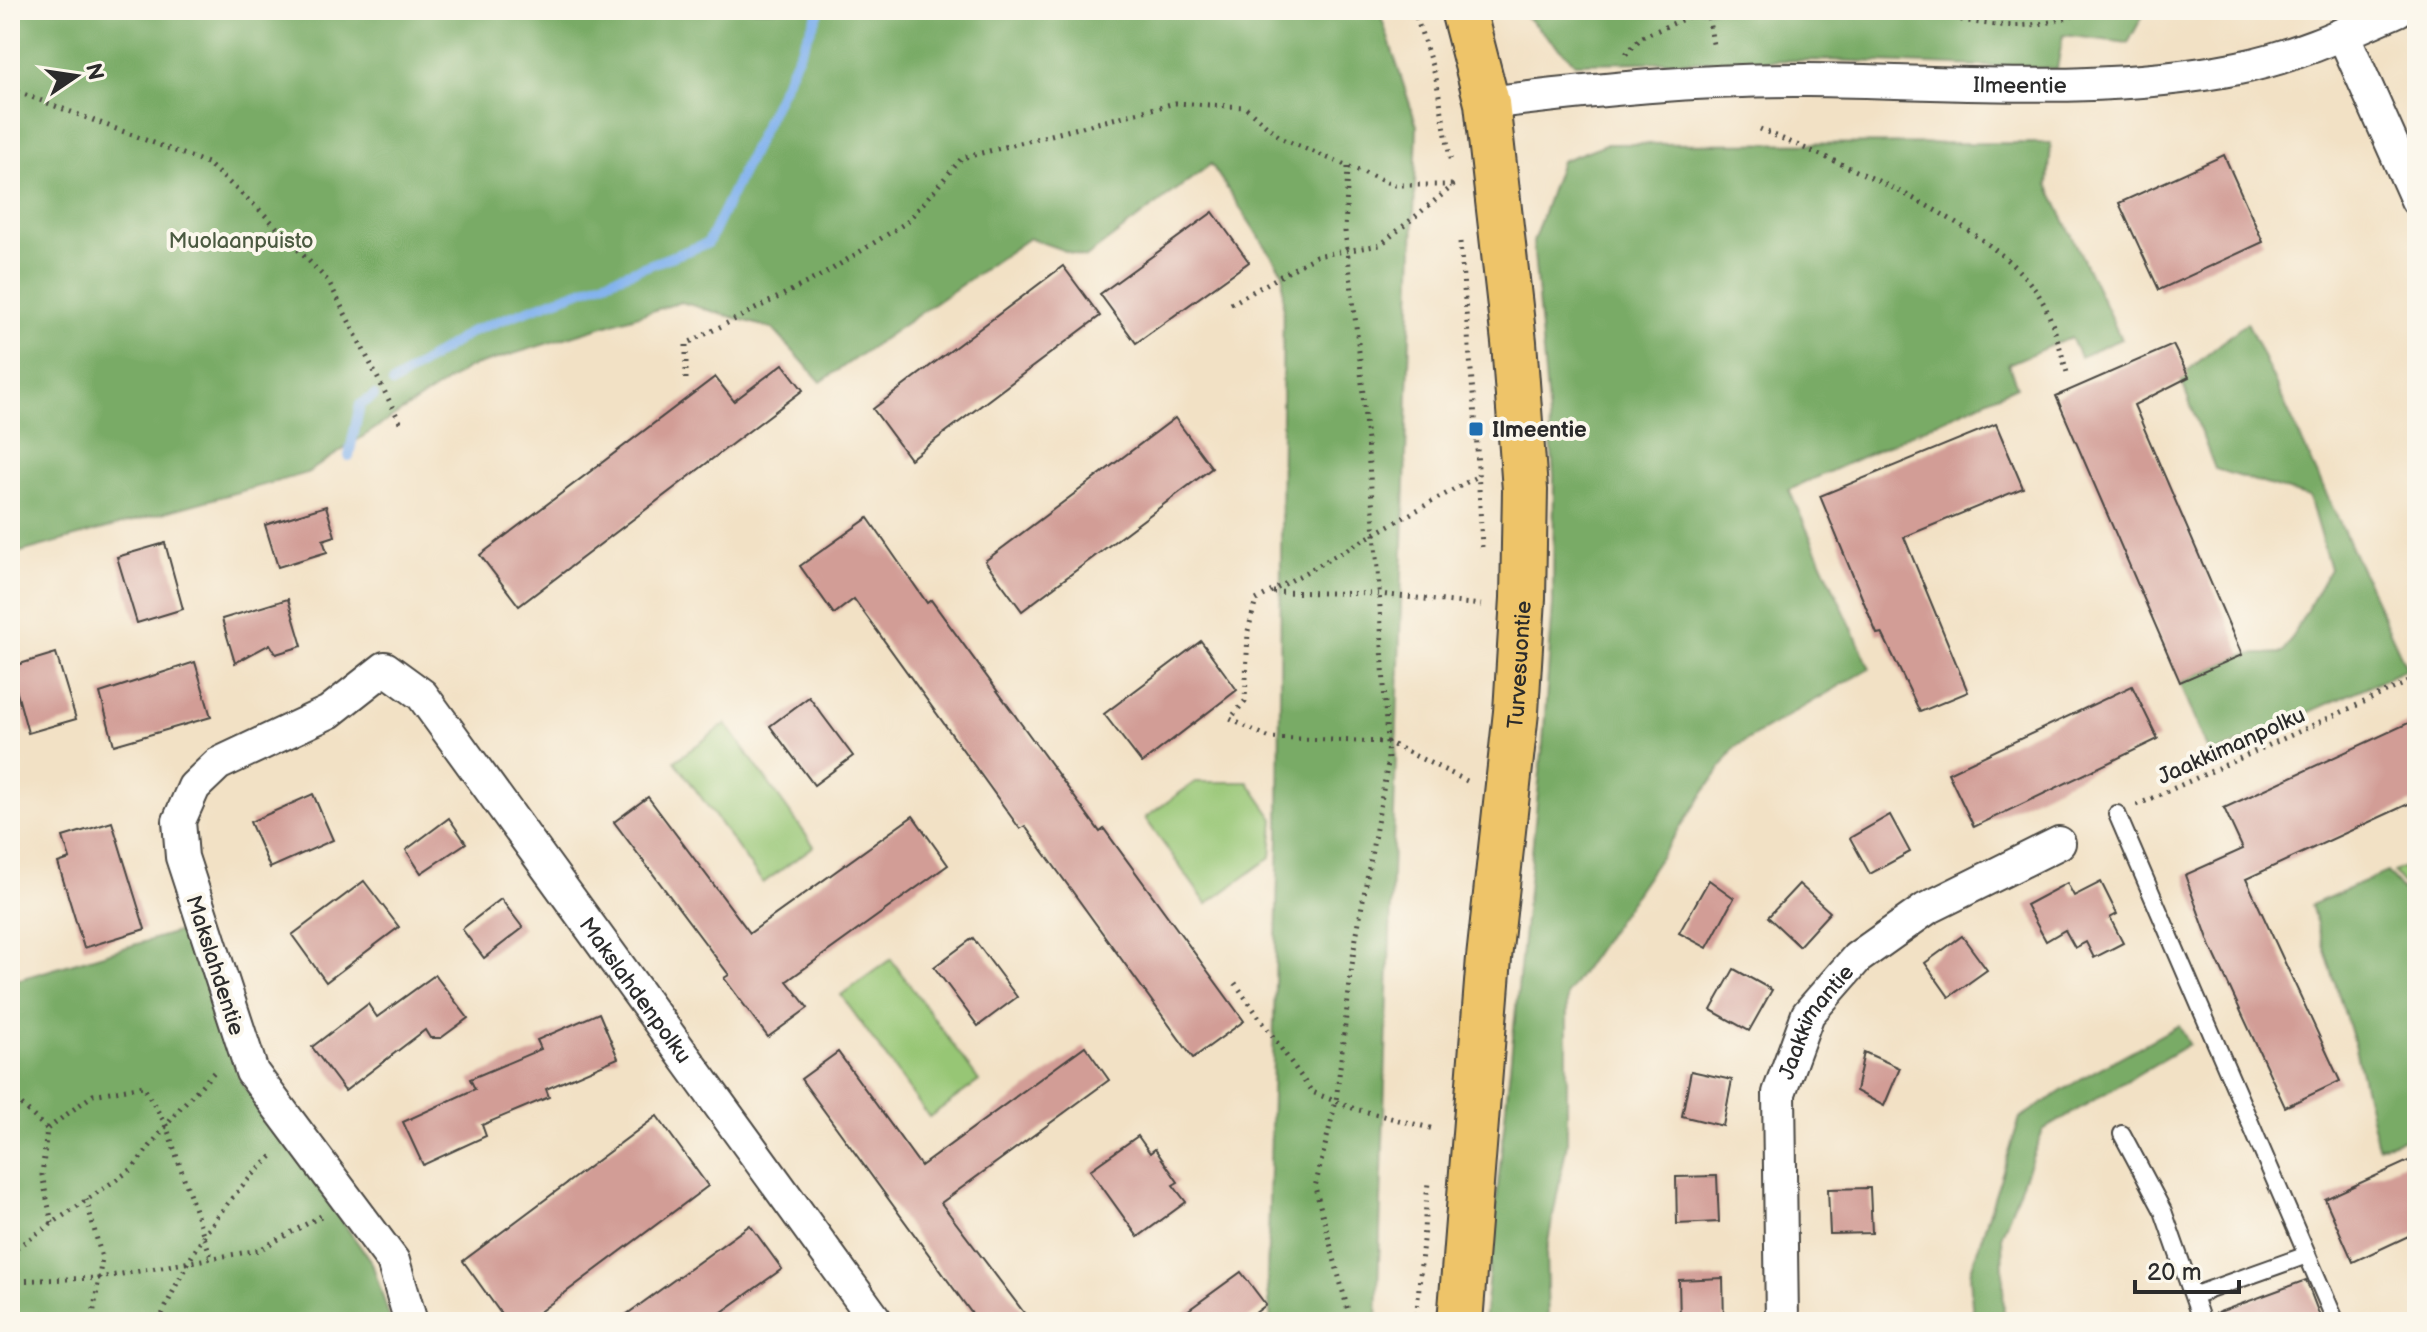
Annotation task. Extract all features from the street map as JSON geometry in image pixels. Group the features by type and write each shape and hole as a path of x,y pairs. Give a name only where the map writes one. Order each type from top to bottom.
{"main road":[{"name":"Turvesuontie","path":"1460,1322 1471,1157 1516,712 1524,582 1525,490 1514,342 1487,103 1463,10"}],"street":[{"name":"Ilmeentie","path":"1487,103 1593,90 1763,81 2120,83 2238,68 2343,34 2398,10"},
{"path":"2343,34 2414,184"},
{"name":"Makslahdentie","path":"385,668 329,712 218,764 194,787 179,821 182,857 252,1072 393,1261 411,1322"},
{"name":"Makslahdenpolku","path":"385,668 422,695 877,1322"},
{"name":"Jaakkimantie","path":"1782,1322 1779,1093 1808,1014 1857,958 1926,909 2059,843"}],"lane":[{"path":"2117,814 2336,1322"},
{"path":"2122,1134 2163,1211 2202,1322"},
{"path":"2195,1295 2307,1255"}],"path":[{"path":"1414,10 1436,78 1456,200"},
{"path":"1593,90 1642,37 1704,10"},
{"path":"1922,10 1979,26 2042,24 2087,10"},
{"path":"10,89 207,163 262,212 329,282 401,424"},
{"path":"686,379 686,344 826,273 907,222 962,158 1175,103 1245,107 1282,139 1394,185 1455,185"},
{"path":"1760,129 1916,199 2010,261 2038,293 2068,376"},
{"path":"1348,167 1345,231 1379,594 1388,763 1354,949 1336,1101 1315,1187 1351,1322"},
{"path":"1231,304 1316,256 1380,245 1455,185"},
{"path":"1459,230 1482,559"},
{"path":"1467,781 1387,742 1270,738 1230,719 1245,701 1248,631 1256,600 1478,476"},
{"path":"1480,619 1482,589"},
{"path":"1272,592 1379,594 1481,605"},
{"name":"Jaakkimanpolku","path":"2117,814 2417,678"},
{"path":"1466,796 1469,765"},
{"path":"1235,983 1312,1092 1434,1129"},
{"path":"10,1252 132,1169 166,1125 241,1044"},
{"path":"52,1223 42,1175 47,1129 93,1095 143,1086 166,1125 212,1260"},
{"path":"10,1094 47,1129"},
{"path":"1432,1145 1435,1113"},
{"path":"159,1322 184,1264 239,1185 298,1134"},
{"path":"1416,1322 1429,1177"},
{"path":"86,1199 102,1258 92,1322"},
{"path":"10,1281 99,1278 259,1250 348,1201"}],"green space":[{"name":"Muolaanpuisto","path":"10,10 1379,10 1417,126 1377,1322 1271,1322 1267,1278 1279,836 1283,273 1211,164 1085,258 1029,238 821,382 773,329 681,302 468,368 307,473 10,555"},
{"path":"1519,10 2146,10 2128,43 2063,35 2057,69 1827,60 1575,63"},
{"path":"2051,143 2048,185 2121,339 2080,357 2071,337 2008,364 2017,386 1789,490 1870,668 1735,747 1567,994 1567,1143 1546,1253 1548,1322 1484,1322 1543,743 1553,605 1554,475 1533,242 1561,161 1606,144"},
{"path":"2247,322 2407,669 2210,756 2180,682 2242,655 2283,653 2330,569 2309,497 2215,469 2180,377"},
{"path":"726,724 814,846 763,883 675,761"},
{"path":"1195,782 1248,782 1274,819 1271,857 1207,904 1145,818"},
{"path":"2417,861 2417,901 2393,872"},
{"path":"2387,872 2417,907 2417,1134 2378,1147 2354,1044 2311,905"},
{"path":"187,929 241,1081 372,1263 391,1322 10,1322 10,982"},
{"path":"891,959 979,1081 929,1117 841,995"},
{"path":"2179,1025 2189,1044 2043,1130 2002,1234 2004,1322 1973,1322 1970,1273 2020,1118 2082,1078"}],"building":[{"path":"2224,155 2263,242 2159,290 2119,203"},
{"path":"1213,212 1249,262 1136,343 1100,294"},
{"path":"1063,266 1100,316 910,459 873,409"},
{"path":"2173,345 2189,377 2134,405 2242,655 2180,682 2056,396"},
{"path":"783,364 803,390 519,606 480,555 715,377 734,401"},
{"path":"1175,418 1212,468 1022,611 985,561"},
{"path":"1996,424 2023,488 1904,537 1968,692 1920,712 1882,633 1877,634 1820,496"},
{"path":"326,506 335,536 323,540 327,552 278,567 265,525"},
{"path":"868,518 927,603 931,600 1100,832 1104,829 1244,1021 1193,1058 1025,826 1020,829 854,599 834,614 800,566"},
{"path":"165,543 183,609 137,623 117,557"},
{"path":"288,599 302,646 276,654 270,644 235,663 222,619"},
{"path":"1201,641 1237,690 1142,763 1104,714"},
{"path":"56,653 76,719 28,733 10,667"},
{"path":"195,662 211,717 114,745 100,693"},
{"path":"2132,686 2158,739 1974,827 1948,773"},
{"path":"809,697 853,756 814,785 770,726"},
{"path":"2417,719 2417,800 2246,879 2340,1081 2285,1107 2211,947 2185,875 2243,849 2224,808"},
{"path":"313,794 333,840 270,868 250,822"},
{"path":"648,797 750,933 913,816 948,865 787,981 808,1008 768,1037 724,978 729,975 614,822"},
{"path":"1890,815 1910,852 1870,874 1850,838"},
{"path":"449,818 466,843 421,873 406,850"},
{"path":"112,822 145,929 84,948 58,863 70,859 63,837"},
{"path":"1709,880 1734,898 1707,948 1679,933"},
{"path":"364,881 399,927 326,982 292,935"},
{"path":"2101,882 2117,914 2110,918 2123,943 2094,958 2086,942 2075,948 2065,930 2046,941 2026,905 2067,883 2074,896"},
{"path":"1799,884 1830,912 1799,946 1768,917"},
{"path":"501,899 523,928 484,958 462,929"},
{"path":"1962,936 1987,970 1949,997 1925,963"},
{"path":"973,938 1017,997 978,1026 934,967"},
{"path":"1734,969 1772,990 1749,1031 1711,1010"},
{"path":"435,975 468,1018 441,1038 430,1038 425,1030 345,1091 312,1047 368,1004 377,1017"},
{"path":"599,1013 618,1058 546,1089 549,1097 482,1125 486,1136 423,1165 403,1122 475,1089 470,1079 541,1049 537,1040"},
{"path":"1085,1046 1109,1080 941,1203 1031,1322 978,1322 801,1079 838,1052 921,1166"},
{"path":"1864,1052 1900,1068 1884,1106 1856,1091"},
{"path":"1691,1071 1732,1080 1723,1126 1682,1116"},
{"path":"657,1116 708,1186 526,1322 507,1322 463,1261"},
{"path":"1138,1136 1150,1153 1155,1149 1178,1182 1173,1185 1186,1202 1138,1237 1090,1170"},
{"path":"2417,1157 2417,1232 2353,1262 2325,1199"},
{"path":"1717,1176 1719,1222 1677,1224 1676,1177"},
{"path":"1870,1188 1872,1233 1830,1234 1828,1189"},
{"path":"750,1225 782,1269 708,1322 616,1322"},
{"path":"1241,1272 1266,1305 1243,1322 1172,1322"},
{"path":"1723,1278 1724,1322 1680,1322 1679,1280"},
{"path":"2306,1280 2322,1322 2213,1322 2211,1315"}],"waterway":[{"path":"393,383 472,331 708,243 820,10"},
{"path":"349,456 360,405 374,396"}],"place":[{"name":"Ilmeentie","path":"1476,429"}]}
